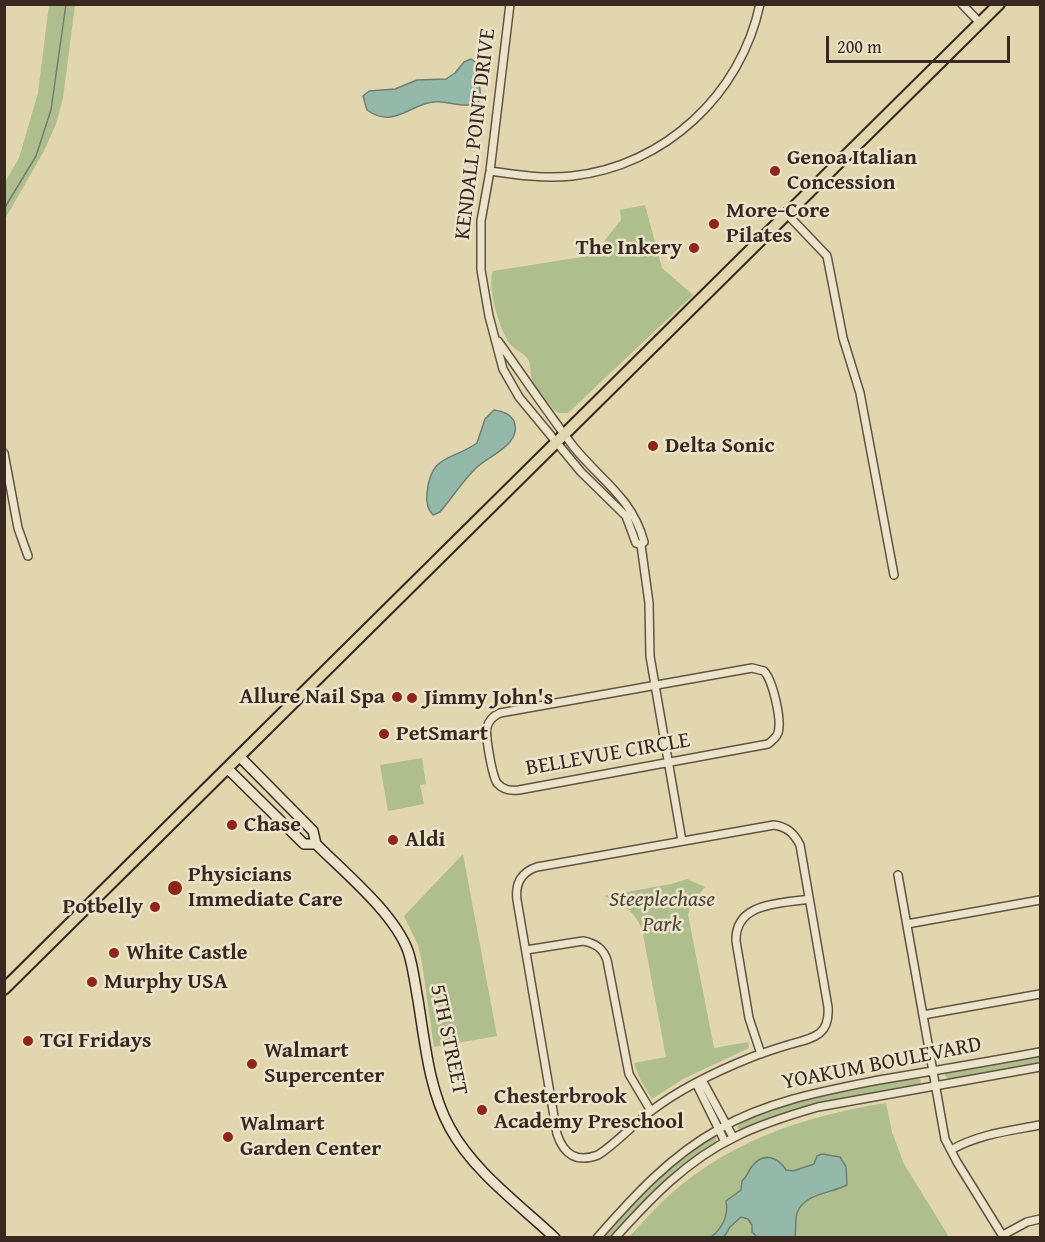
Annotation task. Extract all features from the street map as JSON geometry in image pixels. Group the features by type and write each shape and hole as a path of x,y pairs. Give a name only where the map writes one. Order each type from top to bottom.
{"main road":[{"path":"4,989 999,4"}],"street":[{"name":"KENDALL POINT DRIVE","path":"510,4 490,171 481,221 481,270 486,305 503,369 519,397 581,472 630,514"},
{"path":"490,171 537,177 572,176 621,165 647,154 700,115 723,90 749,45 760,4"},
{"path":"962,4 980,22"},
{"path":"787,214 827,256 843,339 860,393 894,575"},
{"name":"KENDALL POINT DRIVE","path":"496,339 565,435 630,514 636,543 641,546 649,603 650,656 682,841"},
{"path":"4,453 8,489 20,537 28,556"},
{"name":"BELLEVUE CIRCLE","path":"752,668 764,671 772,681 778,732 772,741 762,745 513,790 505,788 496,781 486,732 495,715 655,685 752,668"},
{"name":"5TH STREET","path":"239,756 313,831 316,844 380,909 398,931 407,950 414,974 428,1060 439,1101 451,1129 484,1172 555,1238"},
{"name":"5TH STREET","path":"227,768 304,844 316,844"},
{"path":"768,825 784,827 794,834 800,845 809,899 828,1007 828,1020 821,1033 813,1038 761,1054 699,1082 651,1111 598,1155 591,1158 578,1158 569,1155 557,1134 516,892 519,881 525,873 537,867 768,825"},
{"path":"898,875 943,1131 951,1150 1003,1236 1026,1222 1041,1219"},
{"path":"761,1054 749,1018 736,929 740,920 753,910 809,899"},
{"path":"907,924 1041,900"},
{"path":"526,950 583,941 602,949 607,960 629,1074 651,1111"},
{"path":"923,1015 1041,994"},
{"name":"YOAKUM BOULEVARD","path":"597,1238 655,1176 688,1149 726,1125 794,1098 1041,1052"},
{"name":"YOAKUM BOULEVARD","path":"615,1238 667,1184 697,1160 733,1137 818,1107 1041,1067"},
{"path":"699,1082 733,1137"},
{"path":"699,1082 725,1142"},
{"path":"951,1150 982,1135 1041,1125"}],"green space":[{"path":"49,5 75,5 63,98 56,124 44,151 5,219 5,182 19,158 38,93"},
{"path":"645,205 662,268 693,295 568,413 559,413 554,410 534,384 527,358 512,346 503,332 491,287 493,271 601,254 605,240 621,220 620,210"},
{"path":"422,758 426,784 420,785 424,804 388,811 380,765"},
{"path":"463,854 497,1036 434,1047 418,945 404,916"},
{"name":"Steeplechase Park","path":"687,879 705,887 691,905 688,915 714,1048 748,1042 749,1048 683,1079 652,1099 634,1063 666,1057 642,929 627,908 604,896"},
{"path":"1040,1055 1040,1064 950,1080 945,1076 949,1072"},
{"path":"916,1077 921,1080 920,1085 807,1108 742,1131 737,1128 739,1124 768,1110 817,1095"},
{"path":"886,1103 892,1132 904,1164 949,1237 628,1238 660,1204 684,1183 710,1164 737,1149 765,1135 794,1125"},
{"path":"712,1138 716,1138 716,1141 679,1167 611,1237 604,1238 630,1205 663,1173"}],"shaded area":[{"path":"471,59 477,63 481,99 477,102 468,105 431,102 396,116 387,117 377,116 367,110 363,96 369,91 395,89 417,80 446,79 455,73 464,62"},
{"path":"494,410 512,418 515,429 513,437 502,449 480,464 440,512 433,515 428,508 427,493 433,471 444,460 477,443 485,419"},
{"path":"822,1154 840,1157 846,1167 847,1185 812,1197 801,1206 796,1216 795,1237 757,1237 752,1232 752,1225 748,1219 741,1217 730,1227 724,1237 711,1237 724,1221 726,1201 741,1190 742,1181 757,1161 766,1157 775,1159 786,1170 793,1171 814,1164 817,1156"}],"waterway":[{"path":"4,209 36,156 51,110 66,4"}],"place":[{"name":"Genoa Italian Concession","path":"775,171"},
{"name":"More-Core Pilates","path":"714,224"},
{"name":"The Inkery","path":"694,248"},
{"name":"Delta Sonic","path":"653,446"},
{"name":"Allure Nail Spa","path":"397,697"},
{"name":"Jimmy John's","path":"412,698"},
{"name":"PetSmart","path":"384,734"},
{"name":"Chase","path":"232,825"},
{"name":"Aldi","path":"393,840"},
{"name":"Physicians Immediate Care","path":"175,888"},
{"name":"Potbelly","path":"155,907"},
{"name":"White Castle","path":"114,953"},
{"name":"Murphy USA","path":"92,982"},
{"name":"TGI Fridays","path":"28,1041"},
{"name":"Walmart Supercenter","path":"252,1064"},
{"name":"Chesterbrook Academy Preschool","path":"482,1110"},
{"name":"Walmart Garden Center","path":"228,1137"}]}
